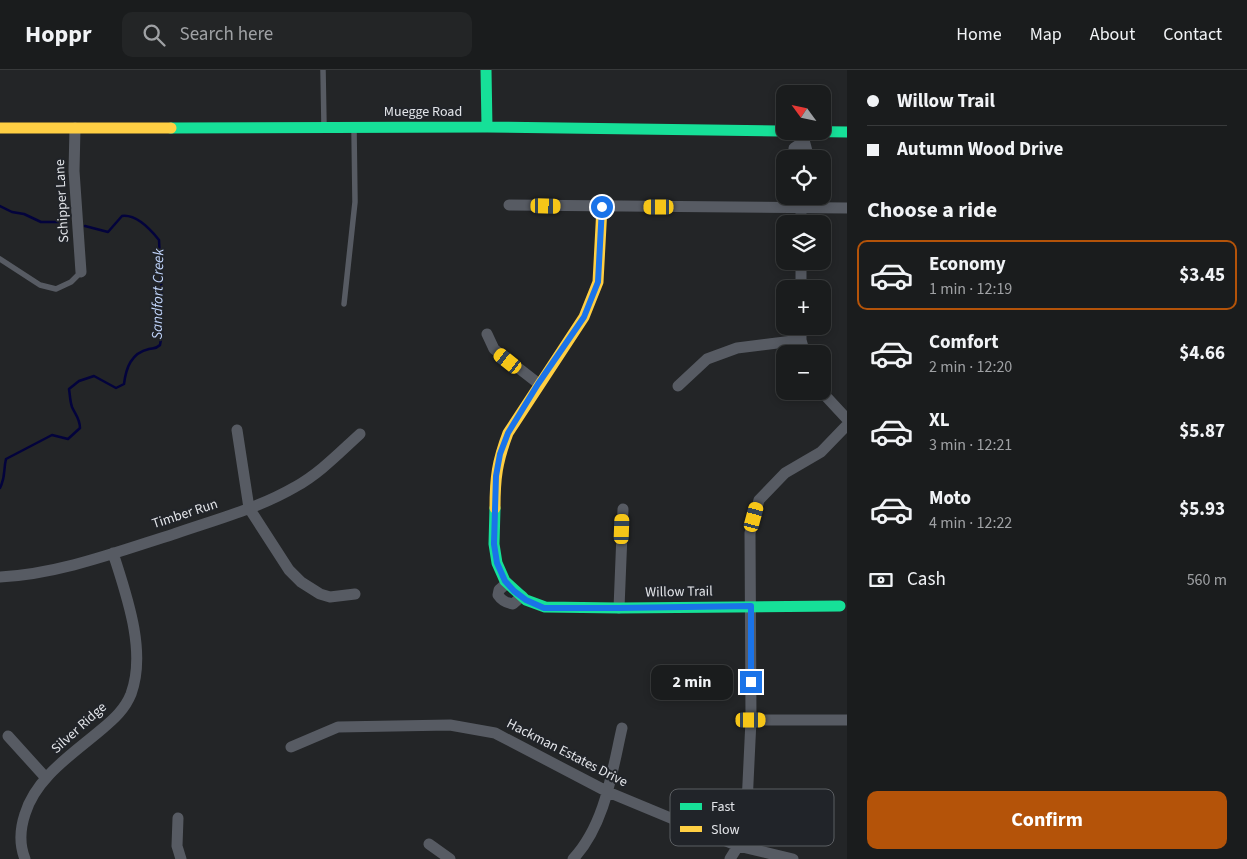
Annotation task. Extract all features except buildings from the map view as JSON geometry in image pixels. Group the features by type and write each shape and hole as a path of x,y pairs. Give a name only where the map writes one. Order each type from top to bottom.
{"main road":[{"path":"486,70 486,127"},
{"name":"Muegge Road","path":"0,128 486,127 776,136"},
{"name":"Muegge Road","path":"831,134 847,132"},
{"name":"Willow Trail","path":"602,207 598,282 584,317 538,384 508,433 500,454 496,476 494,544 497,563 507,583 526,600 544,608 840,606"}],"street":[{"name":"Schipper Lane","path":"75,128 74,171 81,272"},
{"path":"509,205 602,207 776,203"},
{"path":"818,205 847,208"},
{"path":"487,334 494,349 538,384"},
{"path":"801,335 802,345"},
{"path":"678,386 707,359 737,348 801,340"},
{"path":"829,400 847,419"},
{"path":"748,789 751,720 750,533 759,500 785,473 821,452 847,425"},
{"path":"237,430 250,508 289,570 300,582 320,594 330,597 355,594"},
{"name":"Timber Run","path":"0,577 38,574 113,553 250,508 295,487 314,474 360,434"},
{"path":"619,608 622,509"},
{"name":"Silver Ridge","path":"25,859 20,837 23,820 35,791 46,778 114,718 124,707 131,694 135,680 135,634 130,608 113,553"},
{"path":"507,583 499,590 498,595 500,599 513,604 522,596"},
{"path":"751,720 847,720"},
{"name":"Hackman Estates Drive","path":"291,747 338,727 450,725 495,733 608,792 670,818"},
{"path":"574,859 590,834 608,792 622,728"},
{"path":"8,736 46,778"},
{"path":"178,818 177,846 181,859"},
{"path":"429,844 450,859"},
{"path":"730,859 738,846"},
{"name":"Hackman Estates Drive","path":"738,846 794,859"}],"lane":[{"path":"323,70 324,128"},
{"path":"344,304 355,202 354,127"},
{"path":"0,259 40,285 56,289 71,282 81,272"}],"waterway":[{"name":"Sandfort Creek","path":"0,206 41,222 66,222"},
{"name":"Sandfort Creek","path":"0,488 6,459 52,435 68,439 80,428 71,405 69,389 79,381 94,376 116,388 124,384 130,362 138,354 160,345 162,301 159,240 138,220 127,216 122,216 108,232 85,226"}],"traffic: fast":[{"path":"486,70 487,127"},
{"path":"171,128 487,127 847,132"},
{"path":"495,508 494,544 497,563 505,581 526,600 545,607 840,606"}],"traffic: slow":[{"path":"0,128 171,128"},
{"path":"495,508 497,470 508,433 584,317 598,282 602,207"}],"route":[{"path":"602,207 598,282 584,317 538,384 508,433 500,454 496,476 494,518 494,544 497,563 505,581 514,591 526,600 544,608 751,606 751,682"}]}
